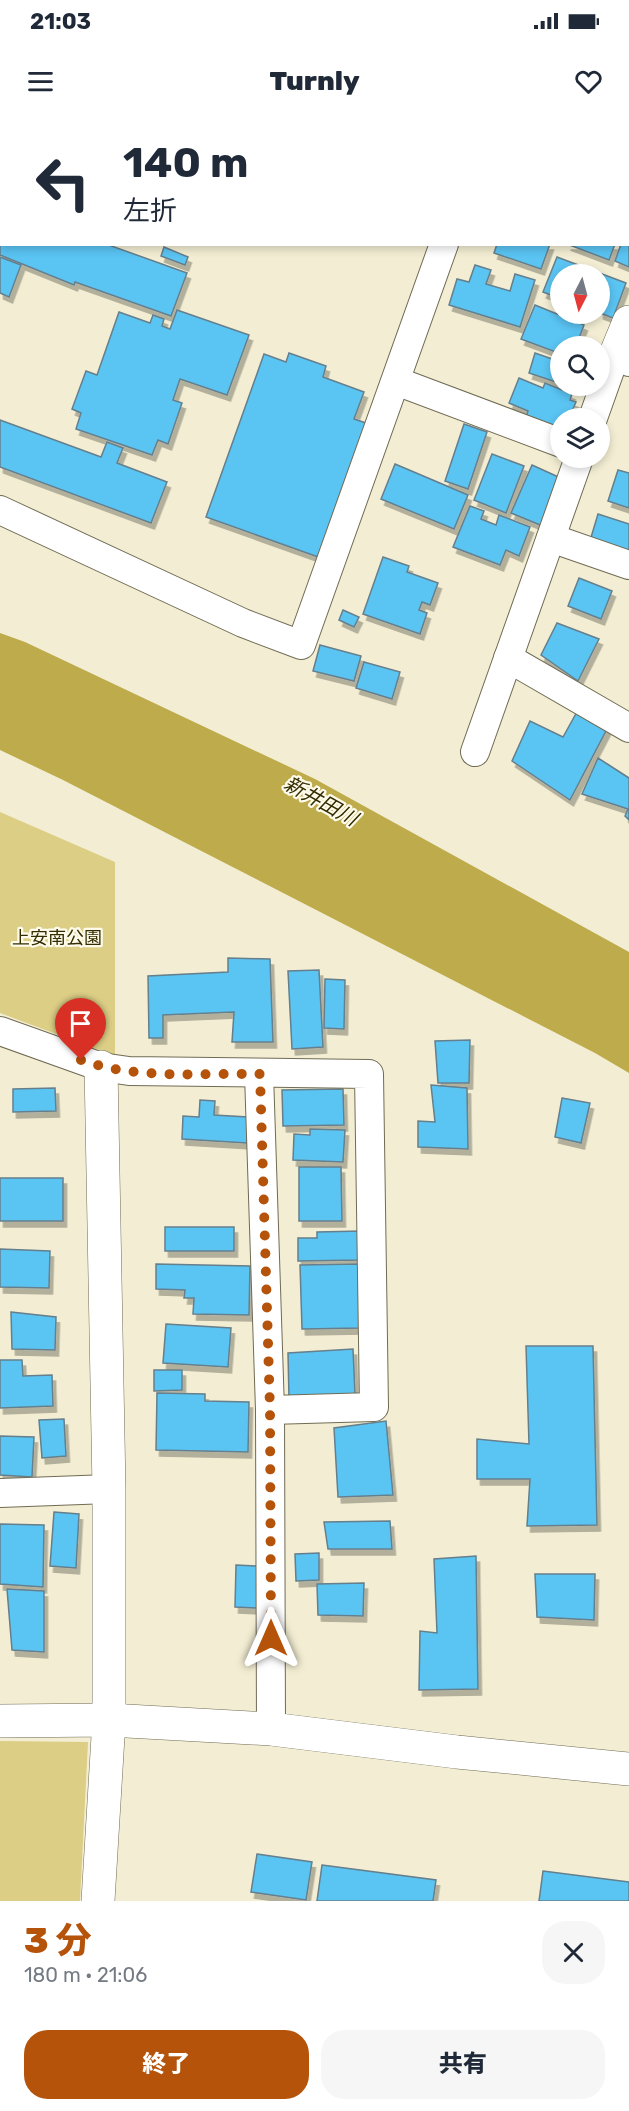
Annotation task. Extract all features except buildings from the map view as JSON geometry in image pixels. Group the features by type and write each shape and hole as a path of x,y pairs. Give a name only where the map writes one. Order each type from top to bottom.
{"street":[{"path":"0,510 243,623 301,645 443,246"},
{"path":"598,408 622,359 629,322"},
{"path":"396,381 550,439"},
{"path":"475,752 576,468"},
{"path":"551,538 629,566"},
{"path":"508,658 629,728"},
{"path":"0,1031 101,1067 129,1071 369,1074 374,1407 270,1410"},
{"path":"98,1901 108,1720 109,1490 101,1067"},
{"path":"260,1074 270,1410 271,1729"},
{"path":"0,1493 109,1490"},
{"path":"0,1721 108,1720 271,1729 457,1752 629,1769"}],"green space":[{"name":"上安南公園","path":"0,812 115,862 115,1056 0,1013"},
{"path":"0,1741 88,1742 80,1901 0,1901"}],"water":[{"name":"新井田川","path":"0,633 25,642 315,779 629,952 629,1073 595,1053 63,780 0,750"}],"route":[{"path":"81,1060 101,1067 129,1071 260,1074 270,1410 271,1638"}]}
